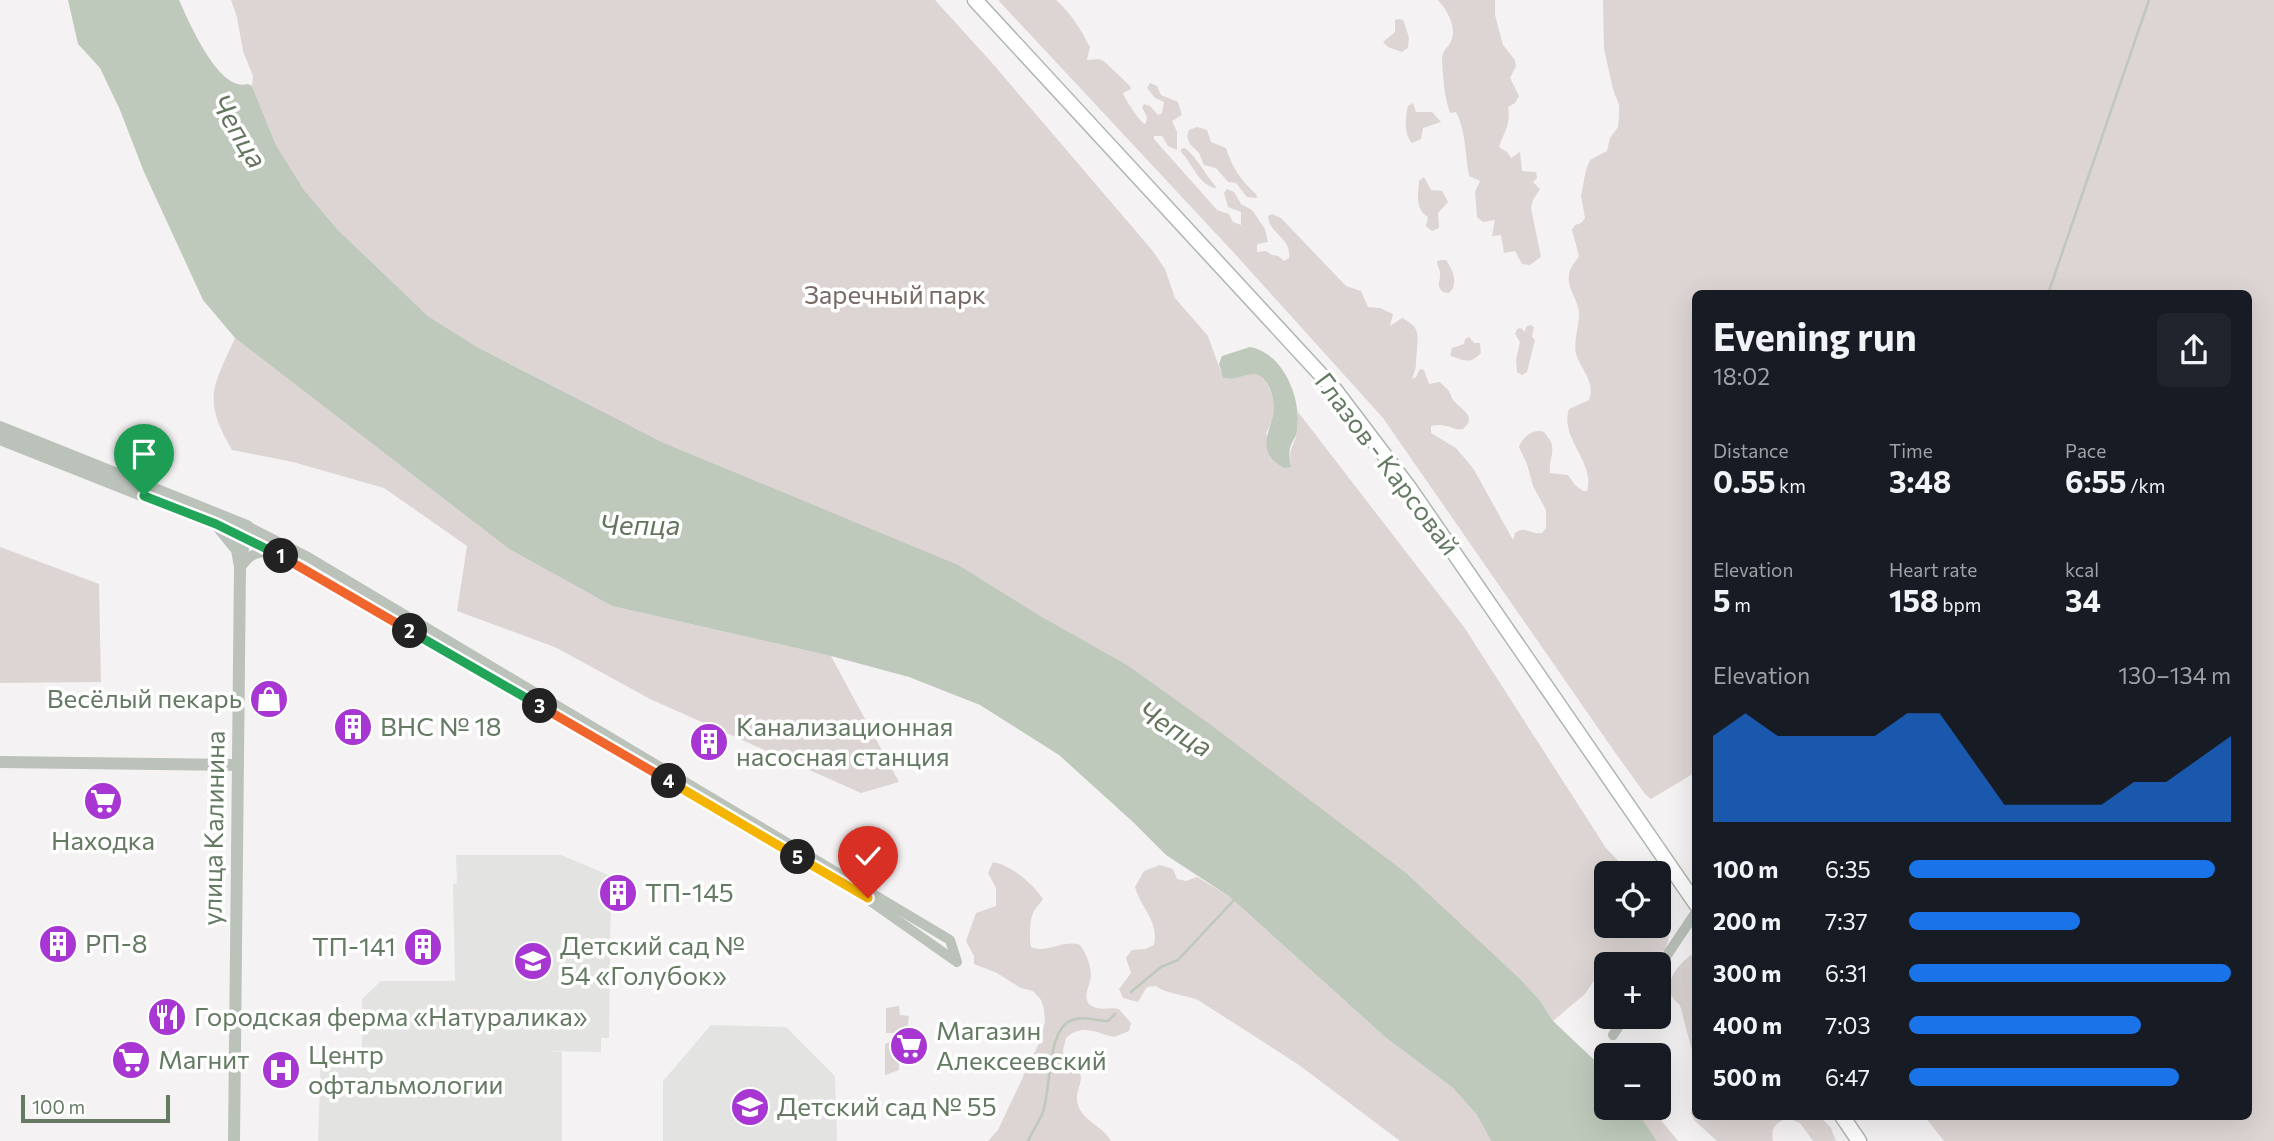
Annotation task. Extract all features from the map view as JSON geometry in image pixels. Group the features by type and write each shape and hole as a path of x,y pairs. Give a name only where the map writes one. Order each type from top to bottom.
{"main road":[{"name":"Глазов - Карсовай","path":"975,0 1328,382 1356,416 1410,489 1692,898"},
{"path":"1845,1120 1859,1141"}],"street":[{"path":"0,427 308,557 950,940 957,962 946,951 868,898 272,552 246,532 216,524 0,439"},
{"name":"улица Калинина","path":"216,524 237,550 240,567 234,1141"},
{"path":"240,567 246,532"},
{"path":"240,567 256,552 272,552"},
{"path":"0,762 237,765"},
{"path":"1669,952 1692,918"},
{"path":"1613,1035 1617,1029"}],"shaded area":[{"path":"456,855 561,855 611,876 609,1038 601,1038 601,1052 549,1051 562,1052 562,1141 318,1141 321,1053 362,1051 362,999 381,981 455,981 453,884 457,883"},
{"name":"Детский сад № 55","path":"711,1025 786,1027 835,1076 837,1141 663,1141 663,1081"}],"green space":[{"name":"Заречный парк","path":"231,0 935,0 1152,250 1165,269 1175,298 1208,336 1223,378 1250,373 1265,381 1274,407 1266,434 1291,466 1290,454 1297,431 1298,412 1464,627 1606,848 1618,861 1594,861 1594,938 1669,938 1665,950 1594,952 1594,981 1585,994 1553,1021 1541,1002 717,465 662,442 477,347 428,316 338,230 304,190 276,145 252,86 253,76 243,51"},
{"path":"998,0 1056,0 1075,22 1090,47 1087,60 1099,59 1105,62 1130,86 1131,89 1123,93 1145,124 1147,118 1142,108 1144,104 1150,106 1158,115 1162,113 1164,102 1155,98 1147,88 1150,83 1157,86 1161,95 1178,102 1182,115 1172,121 1177,132 1177,150 1168,146 1162,136 1154,136 1154,139 1217,210 1229,214 1233,222 1241,225 1241,212 1228,207 1224,193 1227,189 1234,192 1241,204 1252,210 1265,229 1268,242 1257,244 1257,252 1266,251 1284,261 1289,258 1287,246 1272,227 1268,216 1272,214 1281,218 1346,286 1361,291 1368,307 1380,308 1393,314 1390,326 1402,318 1412,325 1417,331 1418,339 1416,367 1412,379 1420,369 1424,370 1429,384 1440,382 1469,416 1463,429 1437,425 1431,426 1431,433 1456,448 1473,468 1513,540 1515,533 1519,531 1542,533 1546,528 1546,510 1533,486 1519,447 1528,435 1536,431 1544,432 1552,448 1550,473 1568,475 1575,485 1587,491 1587,470 1567,420 1569,409 1589,400 1591,394 1591,387 1576,354 1579,311 1569,280 1570,269 1579,256 1572,230 1585,218 1581,196 1586,170 1590,160 1607,151 1610,138 1618,127 1619,105 1604,49 1603,0 2274,0 2274,1141 1944,1141 1927,1120 2252,1120 2252,290 1692,290 1692,774 1651,799 1614,751 1383,418 1235,254"},
{"path":"1438,0 1495,0 1495,15 1503,45 1515,60 1516,66 1510,78 1519,96 1515,103 1508,107 1508,124 1499,147 1511,158 1520,152 1522,171 1536,172 1537,178 1533,182 1540,189 1531,208 1541,257 1530,265 1522,264 1515,251 1504,253 1501,235 1492,236 1495,220 1483,222 1477,217 1475,192 1480,181 1469,176 1462,127 1456,112 1450,113 1445,93 1442,57 1452,39 1453,28 1449,15"},
{"path":"1395,20 1403,20 1409,37 1408,48 1402,52 1383,42 1395,32"},
{"path":"1413,103 1416,112 1432,112 1441,122 1423,128 1421,139 1412,143 1406,131 1406,120 1408,106"},
{"path":"1197,127 1207,130 1211,142 1226,148 1238,173 1257,198 1247,197 1236,183 1228,182 1216,168 1204,165 1187,136 1189,130"},
{"path":"1185,148 1215,188 1204,183 1196,173 1181,152 1181,149"},
{"path":"1424,177 1431,190 1442,191 1448,202 1438,213 1439,228 1432,231 1426,226 1428,217 1421,210 1418,201 1419,181"},
{"path":"1446,260 1454,277 1454,285 1449,293 1443,292 1439,286 1437,261"},
{"path":"1530,325 1534,327 1532,337 1535,340 1527,372 1522,375 1517,372 1516,360 1520,342 1515,334 1517,329 1521,328 1525,332"},
{"path":"1469,337 1474,343 1480,343 1481,353 1477,357 1463,360 1450,356 1452,348 1464,344"},
{"path":"235,338 509,549 612,606 831,656 899,782 861,793 650,699 557,648 457,611 467,546 384,488 293,462 232,450 217,418 214,393"},
{"path":"0,547 99,584 101,682 0,683"},
{"path":"993,862 1021,876 1043,899 1032,916 1031,947 1043,949 1068,944 1080,945 1088,959 1091,972 1086,999 1091,1006 1097,1008 1119,1009 1131,1023 1129,1031 1114,1037 1089,1030 1072,1033 1066,1038 1063,1050 1064,1058 1074,1064 1081,1076 1077,1095 1080,1110 1111,1141 988,1141 998,1130 1039,1043 1045,1022 1041,1000 1033,991 1021,988 997,973 974,964 974,956 966,941 976,913 996,906 996,888 988,873"},
{"path":"1160,865 1173,869 1177,879 1186,881 1197,877 1230,897 1385,1037 1453,1088 1477,1115 1491,1141 1400,1141 1299,1065 1198,1000 1156,986 1147,987 1138,1002 1123,998 1119,989 1131,973 1126,958 1132,950 1154,945 1155,936 1152,921 1135,887 1144,871"},
{"path":"1692,955 1692,1048 1680,1005 1671,994 1671,978"},
{"path":"899,1006 900,1015 909,1016 907,1033 886,1033 886,1008"},
{"path":"896,1039 899,1070 885,1075 885,1044"},
{"path":"1643,1120 1661,1120 1678,1141 1657,1141"},
{"path":"1694,1120 1784,1120 1775,1126 1773,1141 1717,1141"},
{"path":"1792,1120 1824,1120 1831,1128 1836,1141 1813,1141 1800,1123"}],"water":[{"name":"Чепца","path":"68,0 179,0 206,54 216,67 226,78 237,84 252,86 276,145 304,190 338,230 428,316 477,347 662,442 958,565 1040,616 1127,665 1211,725 1406,873 1520,979 1541,1002 1553,1021 1594,1060 1594,1120 1643,1120 1657,1141 1491,1141 1477,1115 1453,1088 1385,1037 1230,897 1166,855 1059,755 980,705 909,677 831,656 612,606 509,549 235,338 203,300 100,68 78,44"},
{"path":"1250,347 1272,358 1281,368 1293,392 1298,418 1289,456 1291,467 1284,468 1276,463 1266,445 1274,406 1272,394 1264,379 1256,374 1223,378 1219,364 1222,356"}],"waterway":[{"path":"2049,290 2149,0"},
{"path":"1131,992 1161,967 1178,960 1235,899"},
{"path":"1028,1141 1043,1112 1053,1049 1063,1027 1079,1018 1108,1021 1115,1014"}],"place":[{"name":"Весёлый пекарь","path":"269,699"},
{"name":"ВНС № 18","path":"353,727"},
{"name":"Канализационная насосная станция","path":"709,742"},
{"name":"Находка","path":"103,801"},
{"name":"ТП-145","path":"618,893"},
{"name":"РП-8","path":"58,944"},
{"name":"ТП-141","path":"423,947"},
{"name":"Детский сад № 54 «Голубок»","path":"533,961"},
{"name":"Городская ферма «Натуралика»","path":"167,1017"},
{"name":"Магазин Алексеевский","path":"909,1046"},
{"name":"Магнит","path":"131,1060"},
{"name":"Центр офтальмологии","path":"281,1070"},
{"name":"Детский сад № 55","path":"750,1107"}],"route":[{"path":"144,496 216,524 272,552 868,898"}]}
